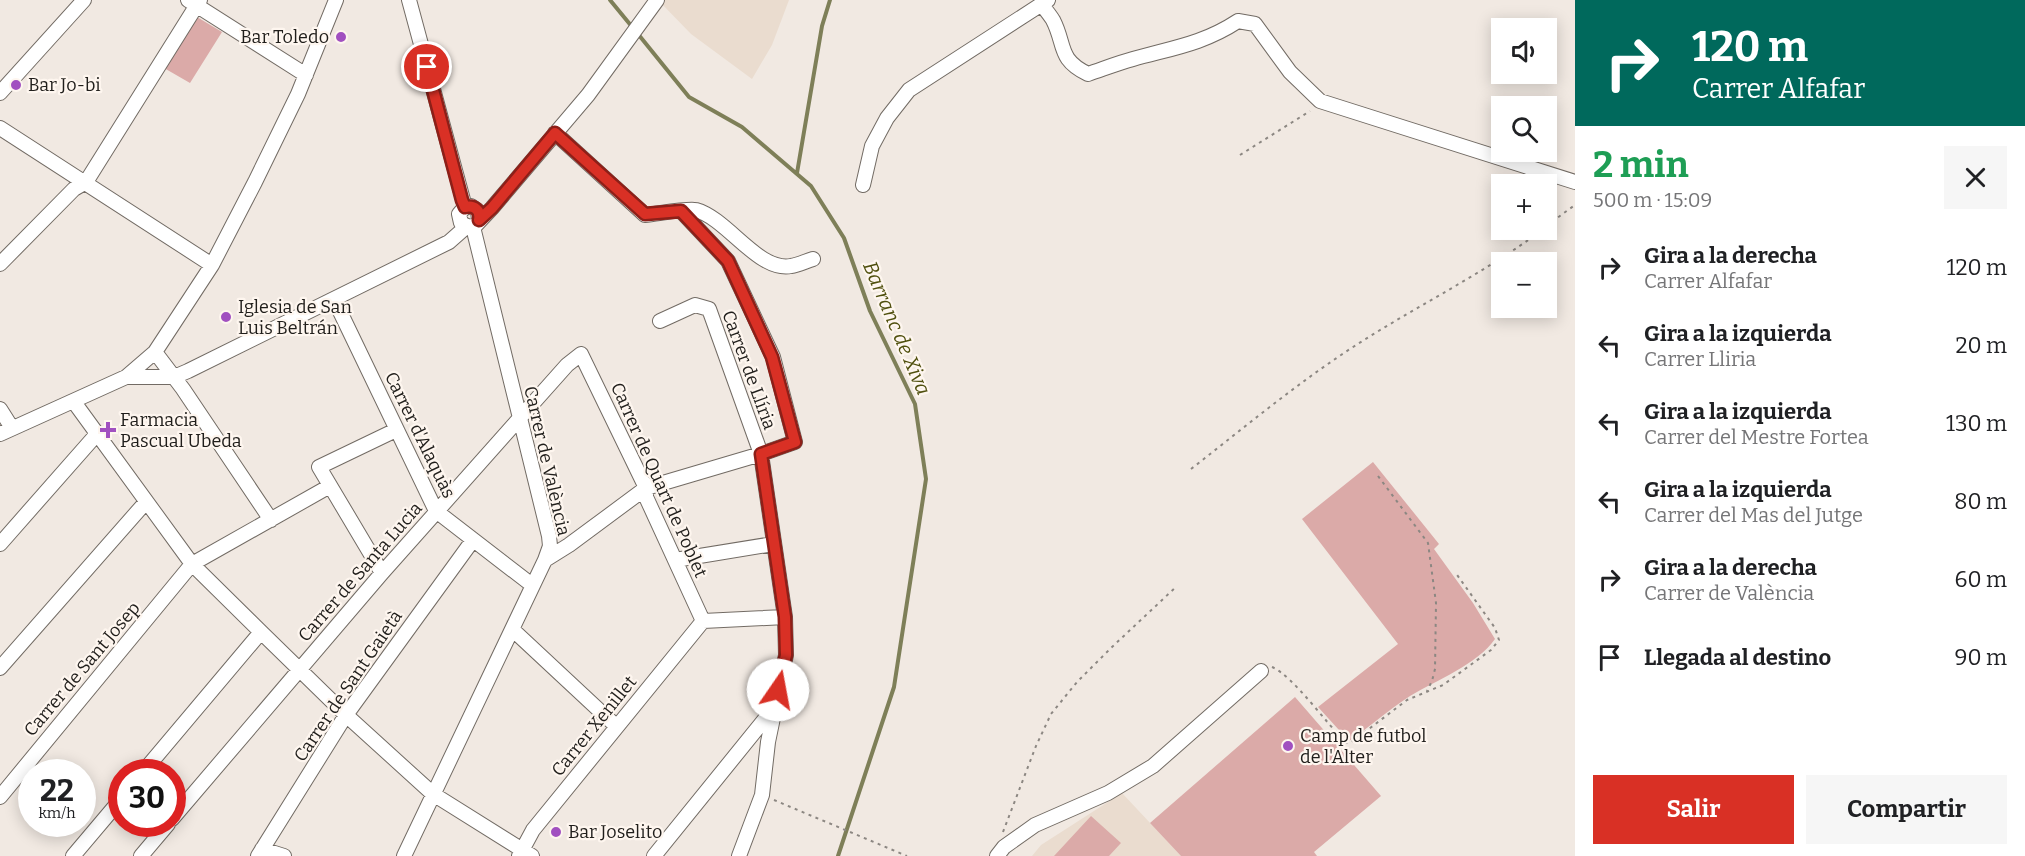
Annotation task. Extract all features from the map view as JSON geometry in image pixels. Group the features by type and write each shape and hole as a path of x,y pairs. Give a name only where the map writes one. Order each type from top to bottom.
{"street":[{"path":"0,93 84,0"},
{"path":"0,409 6,431 126,377 155,352 212,265 255,182 306,75 336,0"},
{"name":"Carrer de València","path":"404,856 550,546 473,224 460,223 460,211 465,207 409,0"},
{"path":"126,377 174,377 449,242 492,208 588,95 657,0"},
{"path":"0,264 74,189 86,182 195,2 306,75"},
{"path":"863,185 872,146 887,118 909,90 1045,2 1067,58 1077,68 1088,74 1196,43 1238,21 1255,24 1290,72 1320,100 1575,182"},
{"path":"0,128 212,265"},
{"path":"555,133 645,214 695,210 720,222 758,255 774,265 790,267 813,259"},
{"path":"545,560 646,488 795,442 772,357 728,261 681,211"},
{"name":"Carrer d'Alaquàs","path":"334,299 436,510 532,585"},
{"name":"Carrer de Llíria","path":"660,321 695,305 709,309 761,454 785,617 786,655 775,707 762,795 739,856"},
{"path":"155,352 271,520"},
{"name":"Carrer de Santa Lucia","path":"186,803 436,510 567,365 581,354"},
{"name":"Carrer de Quart de Poblet","path":"581,354 646,488 646,497 703,621"},
{"path":"74,402 192,564 346,716 433,794 524,854"},
{"path":"382,573 319,467 396,430"},
{"path":"0,544 96,435"},
{"path":"192,564 330,486"},
{"path":"0,668 146,503"},
{"name":"Carrer de Sant Gaietà","path":"260,852 346,716 472,540"},
{"path":"675,560 773,544"},
{"name":"Carrer de Sant Josep","path":"0,796 192,564"},
{"path":"703,621 785,617"},
{"name":"Carrer Xenillet","path":"524,854 532,830 703,621"},
{"path":"512,629 616,726"},
{"path":"154,759 261,632"},
{"path":"998,856 1004,847 1035,825 1108,793 1153,766 1261,671"},
{"path":"654,856 775,707"},
{"path":"73,856 108,815"},
{"path":"141,856 157,837"},
{"path":"260,852 284,856"}],"path":[{"path":"1240,154 1316,107 1320,100"},
{"path":"1557,218 1575,206"},
{"path":"1191,468 1341,355 1528,240"},
{"path":"1378,476 1428,543 1436,603 1435,669 1427,691"},
{"path":"1261,671 1272,666 1279,670 1346,742 1353,741 1398,706 1443,685 1491,650 1499,640 1495,628 1455,572"},
{"path":"998,856 1008,819 1051,714 1077,682 1112,646 1177,586"},
{"path":"772,800 907,856"}],"shaded area":[{"path":"658,0 789,0 772,45 752,79 691,34"},
{"path":"197,17 222,32 190,83 164,68"},
{"path":"1373,462 1439,544 1434,549 1473,603 1495,639 1467,664 1410,696 1349,741 1318,707 1398,644 1302,519"},
{"name":"Camp de futbol de l'Alter","path":"1295,697 1381,796 1314,852 1317,856 1181,856 1150,823"},
{"path":"1122,793 1181,856 1032,856 1041,845"},
{"path":"1091,816 1121,843 1109,856 1054,856"}],"waterway":[{"path":"610,0 633,28"},
{"name":"Barranc de Xiva","path":"797,173 822,26 830,0"},
{"name":"Barranc de Xiva","path":"638,34 689,97 742,127 811,186 844,238 870,311 915,404 926,479 894,687 838,856"}],"place":[{"name":"Bar Toledo","path":"341,37"},
{"name":"Bar Jo-bi","path":"16,85"},
{"name":"Iglesia de San Luis Beltrán","path":"226,317"},
{"name":"Farmacia Pascual Ubeda","path":"108,430"},
{"name":"Camp de futbol de l'Alter","path":"1288,746"},
{"name":"Bar Joselito","path":"556,832"}],"route":[{"path":"427,67 462,200 465,207 471,206 477,209 480,214 479,220 492,208 555,133 645,214 681,211 728,261 772,357 795,442 761,454 785,617 786,655 778,690"}]}
